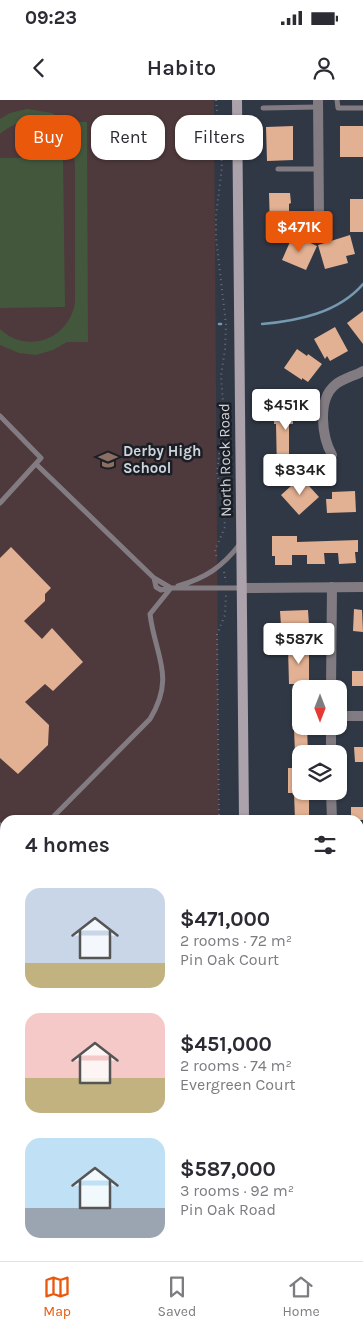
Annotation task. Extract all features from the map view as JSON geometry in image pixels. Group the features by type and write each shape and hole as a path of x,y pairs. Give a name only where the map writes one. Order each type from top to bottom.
{"main road":[{"name":"North Rock Road","path":"237,100 244,815"}],"street":[{"path":"318,103 318,215"},
{"path":"332,455 324,437 325,400 328,392 334,385 363,371"},
{"path":"331,680 332,587"},
{"path":"242,588 363,587"},
{"path":"348,716 363,716"},
{"path":"331,800 332,815"}],"lane":[{"path":"284,100 284,107"},
{"path":"338,100 338,108 363,108"},
{"path":"263,108 318,103"},
{"path":"278,170 318,168"},
{"path":"0,416 41,458 0,503"},
{"path":"36,464 154,578 171,588 242,588"},
{"path":"55,815 156,711 163,687 163,666 150,614 171,588 208,575 227,561 241,543"}],"path":[{"path":"216,100 222,167 216,215 216,237 226,324 221,376 224,415 217,472 226,527 215,550 220,562"},
{"path":"219,815 217,634 225,615 225,609"}],"shaded area":[{"name":"Derby High School","path":"0,100 214,100 214,115 175,115 175,160 214,160 219,815 0,815"}],"green space":[{"path":"27,109 55,115 15,115 15,125 0,134 0,119 10,113"},
{"path":"81,122 87,122 88,342 67,342 53,350 36,355 19,353 0,345 0,329 11,337 22,341 34,342 46,339 56,334 65,325 71,315 75,302 74,160 81,160"},
{"path":"0,158 15,158 15,160 63,160 65,307 0,308"}],"building":[{"path":"293,126 293,160 267,161 266,127"},
{"path":"340,126 363,126 363,157 340,157"},
{"path":"269,193 290,193 289,228 270,228"},
{"path":"350,199 363,199 363,232 350,232"},
{"path":"293,235 317,246 306,270 282,260"},
{"path":"350,235 355,254 346,256 348,263 325,269 318,245"},
{"path":"363,311 363,344 347,323"},
{"path":"335,327 348,351 330,361 327,356 325,359 314,339"},
{"path":"297,349 322,364 308,382 284,368"},
{"path":"274,397 301,397 302,420 293,420 293,424 289,424 289,459 303,459 303,471 277,471"},
{"path":"301,477 319,497 299,515 281,495"},
{"path":"355,491 356,512 327,513 326,499 332,499 332,492"},
{"path":"272,536 297,536 297,542 358,540 358,552 355,552 356,563 339,564 338,553 324,553 325,564 307,564 307,555 292,555 292,565 275,565 275,556 272,556"},
{"path":"11,547 51,588 45,594 45,601 24,621 42,639 52,628 83,662 53,691 45,684 25,702 49,725 48,745 18,774 0,758 0,558"},
{"path":"354,609 362,610 363,632 353,631"},
{"path":"308,610 309,625 297,625 297,630 289,631 289,626 281,626 280,611"},
{"path":"296,640 309,640 309,680 292,680 292,684 289,684 288,648 296,648"},
{"path":"352,671 363,671 363,686 352,686"},
{"path":"294,735 307,735 308,745 295,745"},
{"path":"354,747 363,747 363,762 355,762"},
{"path":"288,768 292,768 292,793 288,793"},
{"path":"294,800 309,800 309,815 295,815"},
{"path":"351,807 363,807 363,815 351,815"}],"waterway":[{"path":"262,324 303,318 329,309 353,294 363,284"}],"place":[{"name":"Derby High School","path":"108,460"}]}
